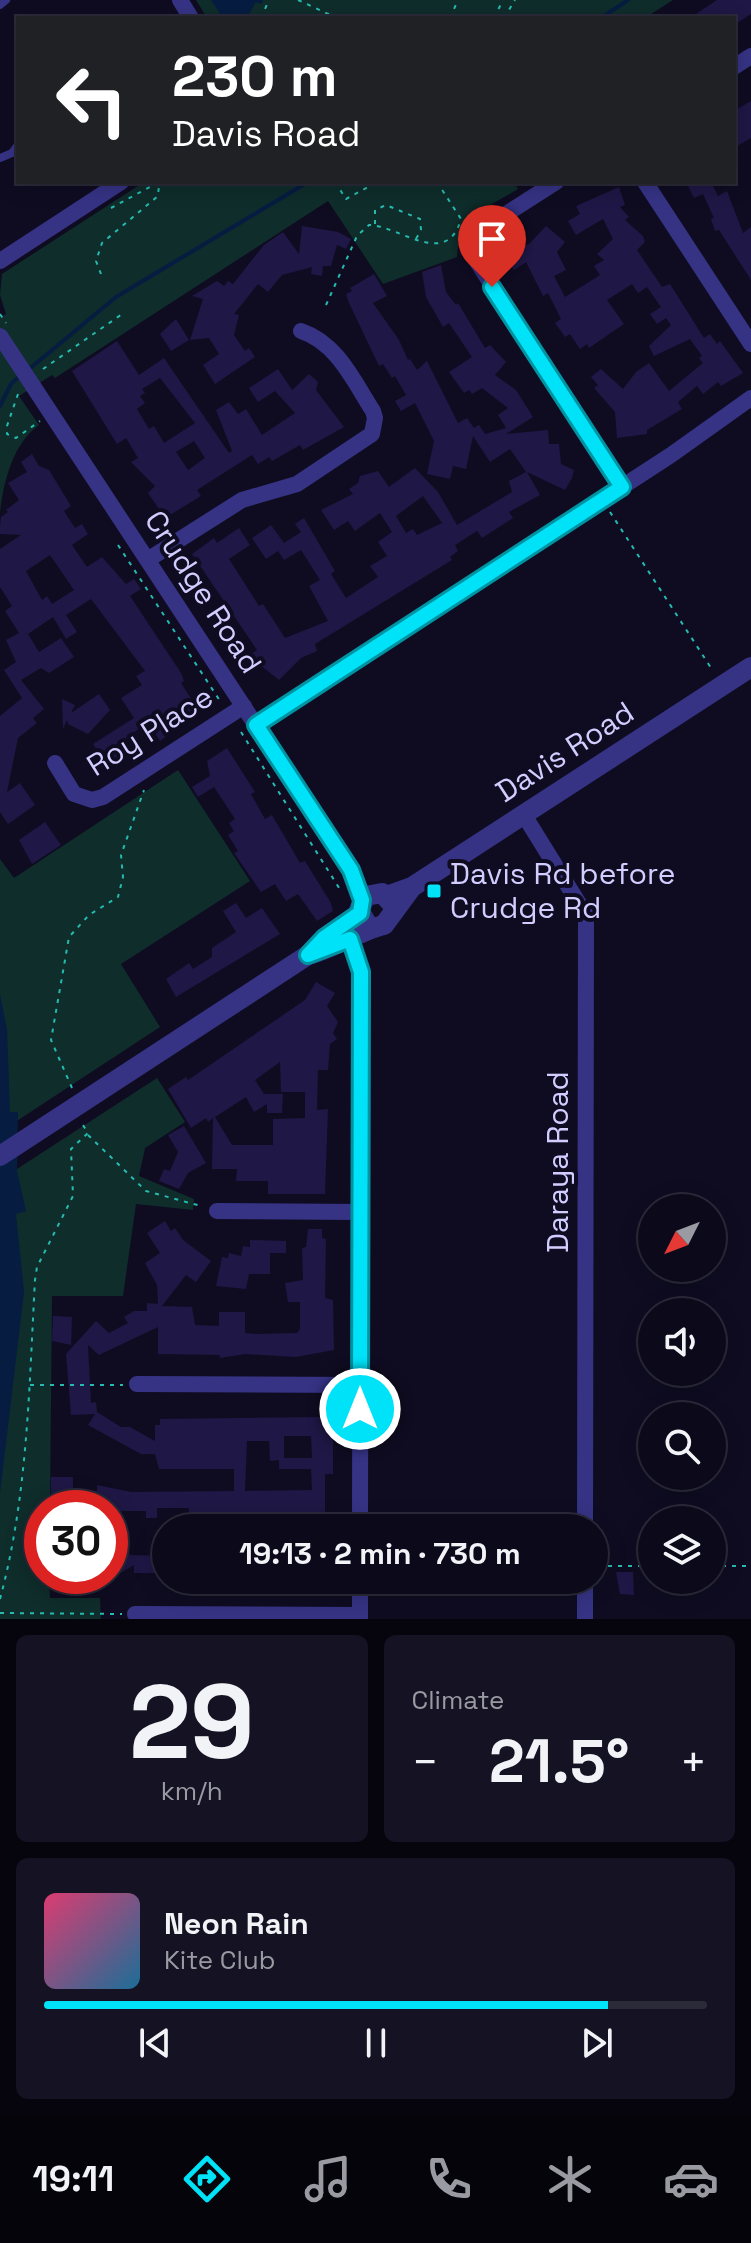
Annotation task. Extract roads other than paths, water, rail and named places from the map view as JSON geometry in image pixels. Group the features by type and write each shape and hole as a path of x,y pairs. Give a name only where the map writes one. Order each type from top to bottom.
{"street":[{"path":"0,261 118,184"},
{"path":"553,184 481,230 474,237 472,254 622,487"},
{"path":"646,184 751,344"},
{"path":"149,559 223,510 242,500 297,484 378,435 373,411 333,350 319,336 301,331"},
{"name":"Crudge Road","path":"0,336 26,389 149,559 244,706 248,726 375,906"},
{"path":"248,726 622,487 751,398"},
{"name":"Davis Road","path":"308,955 324,938 412,887 751,667"},
{"name":"Roy Place","path":"55,763 66,784 83,799 103,797 244,706"},
{"name":"Daraya Road","path":"524,815 586,915 585,1514"},
{"name":"Davis Road","path":"0,1156 308,955 350,939 375,906"},
{"path":"350,939 361,972 360,1514"},
{"path":"217,1211 361,1212"},
{"path":"137,1384 360,1385"},
{"path":"135,1614 360,1617 360,1594"},
{"path":"585,1594 585,1619"}],"lane":[{"path":"0,5 6,0"}],"water":[{"path":"211,0 263,0 261,4 256,2 248,16 222,16"},
{"path":"0,994 7,1030 10,1112 18,1112 17,1171 26,1211 16,1214 24,1292 0,1493"}],"waterway":[{"path":"604,16 628,0"},
{"path":"28,370 116,297 305,184"},
{"path":"0,406 11,384 21,375"}],"place":[{"name":"Davis Rd before Crudge Rd","path":"434,891"}]}
